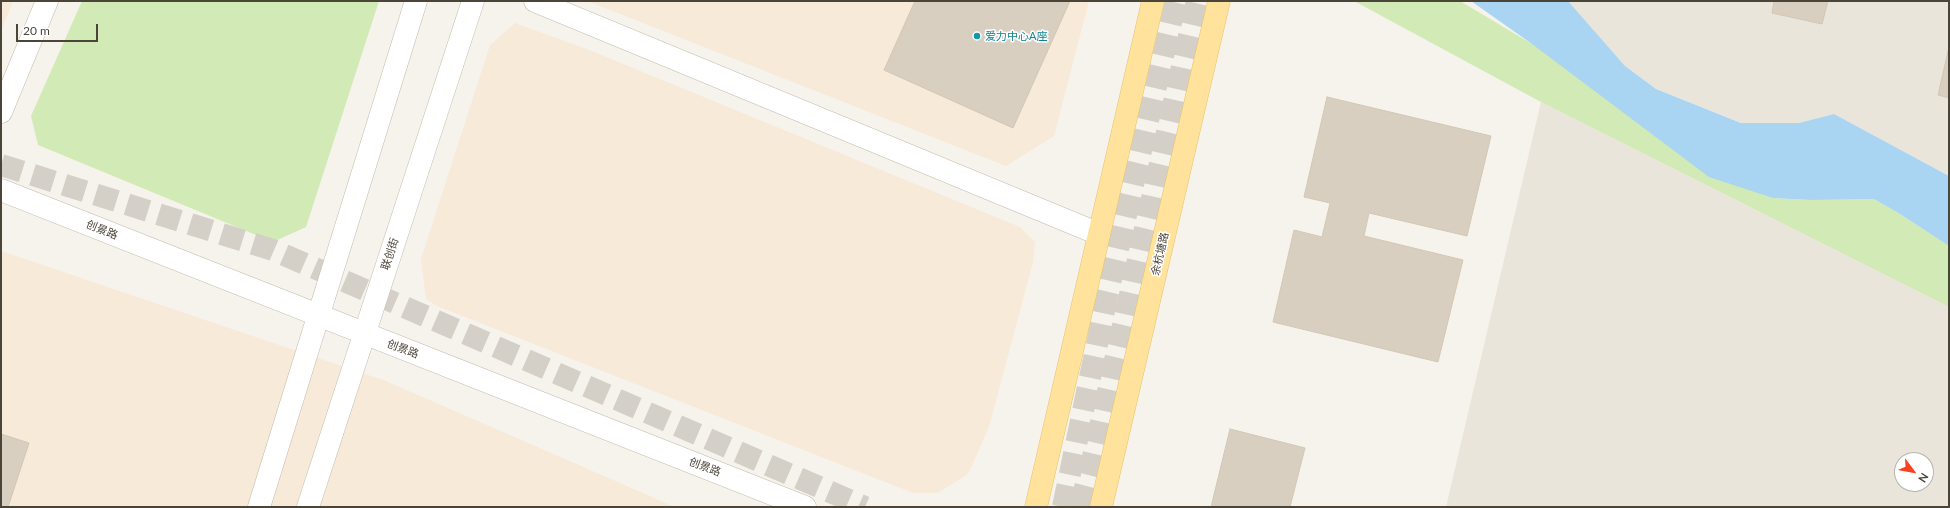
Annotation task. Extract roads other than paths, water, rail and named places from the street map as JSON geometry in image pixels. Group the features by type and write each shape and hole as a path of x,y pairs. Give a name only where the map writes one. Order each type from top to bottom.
{"main road":[{"path":"1036,507 1153,1"},
{"name":"余杭塘路","path":"1101,507 1219,1"}],"street":[{"path":"1,112 47,1"},
{"path":"259,507 416,1"},
{"name":"联创街","path":"308,507 474,1"},
{"path":"535,1 1099,234"},
{"name":"创景路","path":"1,190 806,507"}],"water":[{"path":"1471,1 1568,1 1625,66 1656,89 1741,123 1799,123 1834,114 1949,176 1949,246 1874,199 1811,200 1773,198 1709,177 1532,44"}],"tunnel":[{"path":"1063,507 1107,296 1176,1"},
{"path":"1080,507 1093,457 1197,1"},
{"path":"1,165 273,250 865,507"}],"place":[{"name":"爱力中心A座","path":"977,36"}]}
